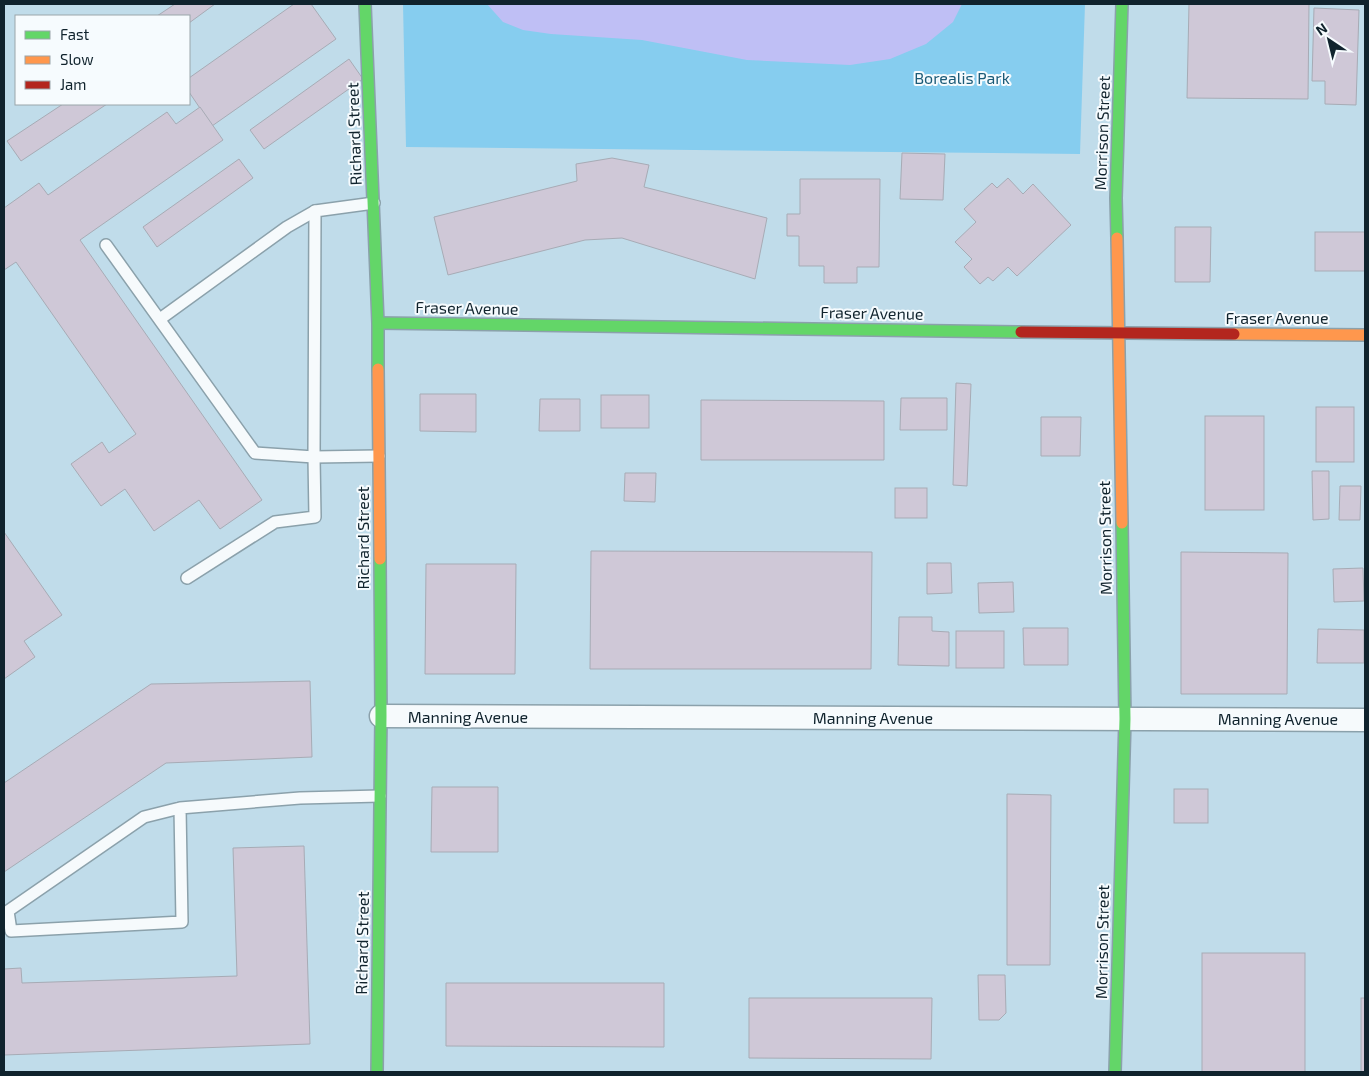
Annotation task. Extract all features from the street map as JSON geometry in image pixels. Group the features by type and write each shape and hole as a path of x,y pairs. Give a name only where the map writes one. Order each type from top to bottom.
{"street":[{"name":"Richard Street","path":"365,4 378,323 381,716 376,1072"},
{"name":"Morrison Street","path":"1115,1072 1124,719 1116,198 1122,4"},
{"name":"Fraser Avenue","path":"378,323 1118,334 1365,334"},
{"name":"Manning Avenue","path":"381,716 1365,720"}],"lane":[{"path":"160,319 287,227 316,211 374,203"},
{"path":"188,578 275,522 315,518 316,211"},
{"path":"106,245 255,453 314,457 379,456"},
{"path":"180,808 182,922 11,931 8,911 144,817 180,808 300,798 380,796"}],"green space":[{"name":"Borealis Park","path":"403,4 1085,4 1080,154 406,147"}],"shaded area":[{"path":"487,4 962,4 953,22 926,44 890,59 850,65 747,60 642,40 551,34 523,30 503,22"}],"building":[{"path":"175,4 215,4 190,22 190,15 158,15"},
{"path":"294,4 311,4 336,39 212,126 190,93 190,77"},
{"path":"1189,4 1309,4 1308,99 1187,98"},
{"path":"1314,8 1359,10 1356,105 1325,104 1325,81 1312,81"},
{"path":"349,59 363,79 264,149 250,130"},
{"path":"61,105 105,105 21,161 7,141"},
{"path":"200,107 223,140 80,240 262,500 220,529 199,500 154,531 125,489 101,506 71,464 102,442 109,453 136,434 16,262 4,270 4,208 39,183 48,195 167,112 176,124"},
{"path":"902,153 945,154 943,200 900,199"},
{"path":"612,158 649,165 644,187 767,218 755,279 622,238 585,240 448,275 434,217 577,181 576,164"},
{"path":"239,159 253,178 157,247 143,227"},
{"path":"1008,178 1023,194 1033,184 1071,225 1017,276 1008,267 993,281 988,277 980,284 964,267 972,259 955,242 976,222 964,209 992,183 997,188"},
{"path":"800,179 880,179 879,267 857,267 857,283 824,283 824,266 799,266 799,236 787,236 787,214 800,214"},
{"path":"1175,227 1211,227 1210,282 1175,282"},
{"path":"1315,232 1365,232 1365,271 1315,271"},
{"path":"956,383 971,384 967,486 953,485"},
{"path":"420,394 476,394 476,432 420,431"},
{"path":"601,395 649,395 649,428 601,428"},
{"path":"901,398 947,398 947,430 900,430"},
{"path":"540,399 580,399 580,431 539,431"},
{"path":"701,400 884,401 884,460 701,460"},
{"path":"1316,407 1354,407 1354,462 1316,462"},
{"path":"1205,416 1264,416 1264,510 1205,510"},
{"path":"1041,417 1081,417 1080,456 1041,456"},
{"path":"1312,471 1329,471 1329,519 1313,520"},
{"path":"625,473 656,473 655,502 624,501"},
{"path":"1340,486 1361,486 1360,520 1339,520"},
{"path":"895,488 927,488 927,518 895,518"},
{"path":"4,532 62,615 24,641 35,657 4,679"},
{"path":"591,551 872,552 871,669 590,669"},
{"path":"1181,552 1288,553 1287,694 1181,694"},
{"path":"927,563 951,563 952,593 927,594"},
{"path":"426,564 516,564 515,674 425,674"},
{"path":"1363,568 1364,601 1334,602 1333,569"},
{"path":"1013,582 1014,612 979,613 978,583"},
{"path":"899,617 932,617 932,631 949,632 949,666 898,665"},
{"path":"1023,628 1068,628 1068,665 1024,665"},
{"path":"1318,629 1364,630 1364,663 1317,663"},
{"path":"956,631 1004,631 1004,668 956,668"},
{"path":"310,681 312,757 166,763 4,872 4,783 151,684"},
{"path":"432,787 498,787 498,852 431,852"},
{"path":"1174,789 1208,789 1208,823 1174,823"},
{"path":"1007,794 1051,795 1050,965 1007,965"},
{"path":"304,846 310,1044 4,1055 4,969 21,968 22,983 237,976 233,848"},
{"path":"1202,953 1305,953 1305,1072 1202,1072"},
{"path":"978,975 1005,975 1006,1013 999,1020 979,1020"},
{"path":"446,983 664,983 664,1047 446,1046"},
{"path":"749,998 932,998 931,1059 749,1058"},
{"path":"1361,998 1365,998 1365,1072 1361,1072"}],"traffic: fast":[{"path":"365,4 378,323 378,369"},
{"path":"1117,238 1116,198 1122,4"},
{"path":"378,323 1021,332"},
{"path":"1115,1072 1125,719 1122,523"},
{"path":"377,1072 381,716 380,559"}],"traffic: slow":[{"path":"1117,238 1122,523"},
{"path":"1234,334 1365,335"},
{"path":"378,369 380,559"}],"traffic: jam":[{"path":"1021,332 1234,334"}]}
